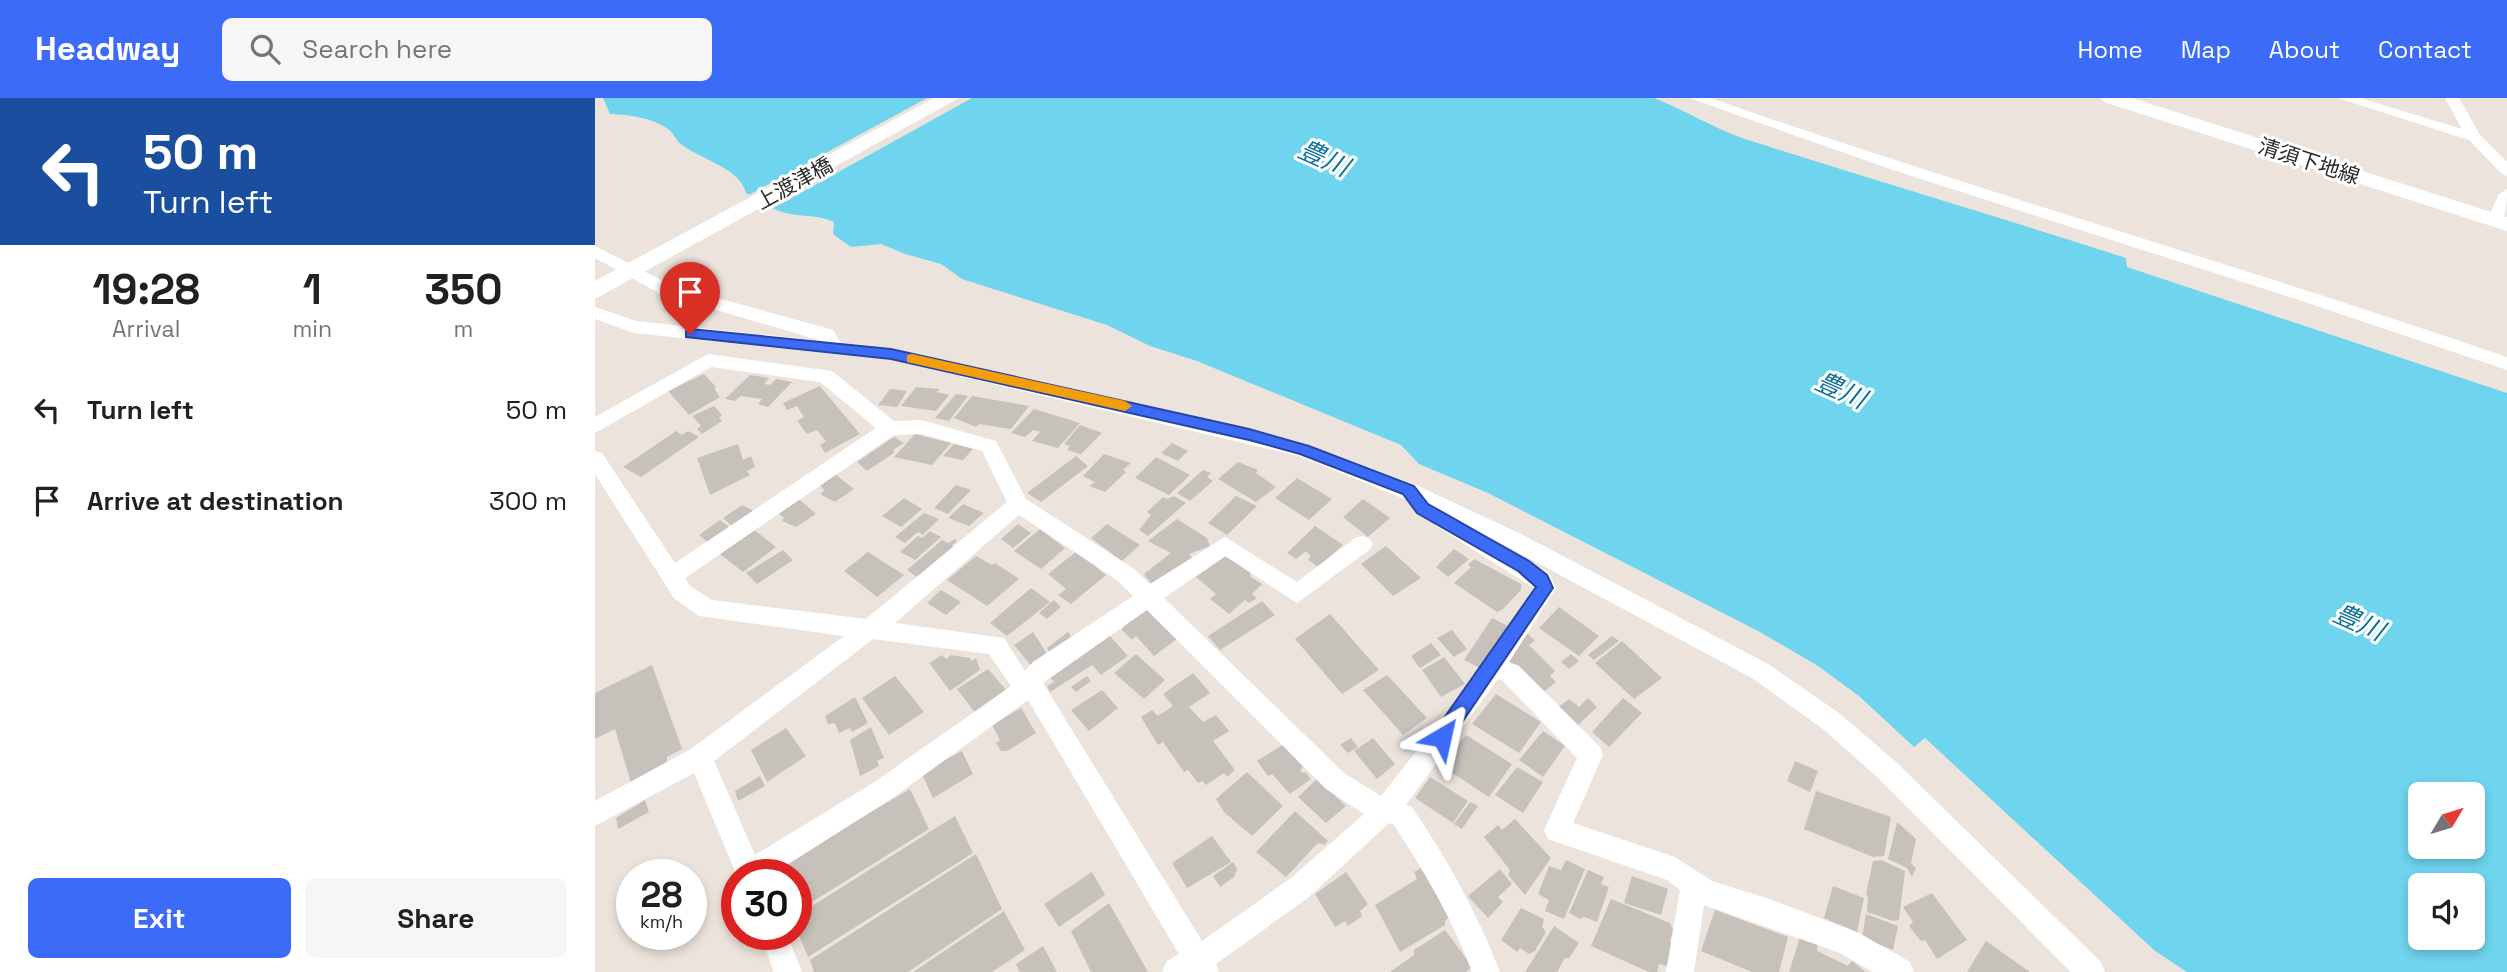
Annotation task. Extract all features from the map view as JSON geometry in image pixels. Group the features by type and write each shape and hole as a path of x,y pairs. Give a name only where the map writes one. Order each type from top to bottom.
{"main road":[{"name":"上渡津橋","path":"595,291 949,98"},
{"name":"清須下地線","path":"2111,98 2501,222"}],"street":[{"path":"1696,98 1795,134 2389,321 2507,364"},
{"path":"2344,98 2474,136"},
{"path":"2452,98 2474,136 2507,172"},
{"path":"2501,222 2507,194"},
{"path":"595,251 665,289 827,334 836,349"},
{"path":"595,313 634,327 891,354 1249,435 1304,450 1409,490 1514,540 1760,671 1821,714 1886,769 2091,972"},
{"path":"595,426 708,360 825,376 890,428"},
{"path":"673,575 890,428 921,427 989,446 1018,504 1126,575 1335,780 1368,804 1403,816 1428,854 1475,942 1486,972"},
{"path":"595,458 682,592 707,610 996,645 1017,678 1033,687 1201,965"},
{"path":"1176,972 1201,965 1219,946 1283,901 1385,810 1492,667 1545,588 1541,579 1422,508 1409,490"},
{"path":"595,814 701,757 867,631 1018,504"},
{"path":"773,859 871,799 1016,697 1025,683 1041,669 1225,545 1297,594 1362,544"},
{"path":"1492,667 1511,673 1591,755 1557,830 1675,870 1705,892 1772,913 1849,943 1900,972"},
{"path":"701,757 743,859"},
{"path":"1680,972 1694,884"},
{"path":"779,950 787,972"}],"water":[{"name":"豊川","path":"603,98 1654,98 1745,139 2126,258 2127,267 2507,393 2507,972 2187,972 2155,951 1925,738 1914,747 1859,696 1818,666 1760,632 1488,493 1419,464 1401,445 1197,361 1150,346 1107,325 962,279 941,264 881,244 851,247 833,234 834,222 785,213 762,203 746,193 736,177 682,145 661,125 625,115 610,114"}],"pier":[{"path":"927,98 972,98 768,211 745,197"}],"building":[{"path":"704,374 716,387 714,388 720,397 689,415 668,391"},
{"path":"750,375 769,378 764,384 770,385 776,379 792,382 768,407 758,404 762,399 741,396 735,401 725,399"},
{"path":"820,386 860,434 825,453 820,445 826,441 817,430 807,434 797,421 804,417 797,406 787,410 783,403"},
{"path":"916,387 940,389 937,392 949,395 936,411 901,406"},
{"path":"890,389 907,391 897,407 878,405"},
{"path":"956,394 968,396 949,421 935,418"},
{"path":"972,396 1029,406 1011,429 979,424 976,427 954,418"},
{"path":"714,406 722,415 719,418 722,421 702,434 697,429 701,426 692,416"},
{"path":"1034,409 1080,423 1058,448 1032,441 1040,432 1033,430 1025,437 1011,433"},
{"path":"1080,425 1102,433 1081,454 1067,450 1070,446 1064,444"},
{"path":"676,431 682,435 688,431 699,437 641,477 623,467"},
{"path":"915,434 951,443 932,465 894,457"},
{"path":"894,437 904,443 893,450 894,453 867,471 857,462"},
{"path":"1172,443 1188,451 1178,461 1161,453"},
{"path":"738,444 743,460 751,456 755,467 747,471 750,475 710,495 697,458"},
{"path":"954,444 973,449 963,460 943,456"},
{"path":"1104,454 1131,463 1123,470 1126,472 1105,492 1089,486 1095,482 1083,476"},
{"path":"1076,456 1088,466 1041,502 1027,493"},
{"path":"1156,457 1190,475 1169,495 1135,478"},
{"path":"1238,462 1258,470 1256,473 1276,487 1256,502 1218,479"},
{"path":"1203,470 1211,473 1207,477 1213,481 1190,501 1177,493"},
{"path":"835,474 854,489 835,502 820,494 825,490 820,486"},
{"path":"1297,478 1332,499 1309,520 1275,498"},
{"path":"956,485 971,490 948,514 934,508"},
{"path":"1174,496 1186,503 1148,536 1139,530 1151,515 1147,512 1163,497 1167,499"},
{"path":"1236,496 1257,506 1227,535 1208,523"},
{"path":"904,498 922,509 901,527 882,516"},
{"path":"799,499 816,514 796,527 782,521 784,518 778,513"},
{"path":"1363,499 1390,518 1368,537 1343,517"},
{"path":"963,504 984,513 969,526 948,518"},
{"path":"742,505 756,512 733,527 723,518"},
{"path":"924,513 939,519 923,535 918,532 905,543 895,537"},
{"path":"1177,519 1207,538 1210,546 1189,554 1192,558 1152,585 1144,574 1171,553 1148,541"},
{"path":"720,520 732,529 711,545 699,535"},
{"path":"1018,524 1031,533 1013,548 1001,539"},
{"path":"1107,524 1140,545 1122,561 1091,538"},
{"path":"1315,526 1343,545 1318,567 1308,560 1311,556 1306,551 1296,559 1287,553"},
{"path":"753,529 776,547 743,572 720,554"},
{"path":"1040,529 1065,548 1041,569 1014,551"},
{"path":"930,531 941,537 915,560 900,552 918,536 922,538"},
{"path":"955,539 957,541 952,545 957,549 921,580 907,570 942,540 948,543"},
{"path":"1386,546 1421,578 1393,596 1361,564"},
{"path":"1454,549 1469,559 1448,577 1436,567"},
{"path":"783,550 793,560 757,584 746,573"},
{"path":"1077,551 1106,575 1071,604 1058,595 1066,589 1048,574"},
{"path":"868,552 904,575 877,597 844,571"},
{"path":"976,556 992,565 995,563 1019,579 987,606 947,580"},
{"path":"1226,556 1250,571 1251,577 1262,584 1252,594 1257,598 1249,603 1245,600 1229,614 1210,599 1216,594 1196,577"},
{"path":"1474,559 1521,584 1521,590 1503,609 1497,612 1454,583 1471,567 1468,565"},
{"path":"1031,588 1050,602 1007,636 990,623"},
{"path":"941,590 961,602 946,615 927,603"},
{"path":"1054,600 1061,607 1047,619 1039,613"},
{"path":"1262,601 1275,615 1220,650 1208,636"},
{"path":"1559,607 1599,636 1579,656 1539,628"},
{"path":"1146,609 1177,639 1154,656 1136,636 1132,640 1122,630 1125,624"},
{"path":"1330,614 1379,670 1342,694 1295,639"},
{"path":"1492,618 1508,626 1480,668 1464,660"},
{"path":"1452,630 1467,649 1454,657 1437,638"},
{"path":"1033,632 1049,657 1033,668 1014,645"},
{"path":"1068,632 1074,641 1052,656 1047,648"},
{"path":"1527,633 1535,641 1529,645 1555,671 1550,676 1556,682 1542,693 1509,661"},
{"path":"1109,635 1128,656 1101,675 1092,665 1050,692 1047,686 1054,682 1049,676"},
{"path":"1612,636 1619,641 1594,660 1588,655"},
{"path":"1622,641 1662,678 1634,699 1595,663"},
{"path":"1431,643 1441,655 1420,668 1411,656"},
{"path":"1136,654 1165,680 1144,699 1114,673"},
{"path":"1571,654 1579,661 1569,669 1561,662"},
{"path":"942,655 946,659 951,655 970,658 971,661 976,658 980,670 950,691 929,663"},
{"path":"1444,657 1465,684 1441,697 1422,670"},
{"path":"652,665 682,749 667,757 667,762 631,783 615,729 595,739 595,693"},
{"path":"988,669 1007,691 976,714 957,689"},
{"path":"1193,673 1210,693 1189,707 1203,722 1216,715 1229,731 1213,741 1235,770 1227,777 1224,773 1206,785 1202,781 1198,783 1188,770 1184,772 1163,742 1158,745 1141,717 1152,710 1158,716 1173,706 1163,694"},
{"path":"1387,675 1427,718 1403,735 1363,690"},
{"path":"895,676 924,712 889,735 862,698"},
{"path":"1087,676 1091,681 1076,692 1071,687"},
{"path":"1102,690 1118,708 1089,731 1071,710"},
{"path":"1496,694 1541,722 1519,753 1472,724"},
{"path":"855,697 868,723 852,732 850,728 839,733 835,723 828,724 825,716"},
{"path":"1588,698 1597,707 1576,727 1556,709 1569,699 1579,707"},
{"path":"1623,698 1642,713 1609,747 1592,732"},
{"path":"1021,708 1036,733 1007,751 1001,751 996,743 1000,740 992,725"},
{"path":"871,727 884,758 877,761 879,766 860,776 850,740"},
{"path":"786,728 806,756 767,782 751,750"},
{"path":"1543,731 1565,746 1543,777 1519,760"},
{"path":"1466,735 1512,764 1489,797 1442,766"},
{"path":"1351,738 1358,747 1348,753 1340,745"},
{"path":"1373,738 1395,764 1377,779 1354,751"},
{"path":"1284,744 1303,767 1300,770 1302,773 1305,772 1311,779 1290,794 1272,774 1268,776 1257,761"},
{"path":"962,751 973,774 933,798 921,772"},
{"path":"1795,761 1818,771 1810,792 1787,781"},
{"path":"1517,767 1543,782 1523,813 1495,795"},
{"path":"1247,772 1283,806 1252,836 1224,812 1216,799"},
{"path":"760,776 765,786 738,801 735,791"},
{"path":"1430,777 1468,801 1453,823 1415,798"},
{"path":"1317,779 1346,806 1326,823 1298,797"},
{"path":"910,789 929,829 812,902 812,859 791,859"},
{"path":"1816,791 1891,817 1884,856 1873,857 1804,829"},
{"path":"645,800 649,812 618,829 616,818"},
{"path":"1470,802 1478,806 1462,829 1454,824"},
{"path":"1295,811 1328,841 1324,845 1318,843 1286,877 1256,852"},
{"path":"955,816 973,853 808,957 805,950 812,950 812,906"},
{"path":"1515,819 1551,858 1525,895 1508,875 1510,870 1484,837 1498,825 1502,830"},
{"path":"1897,822 1916,839 1911,863 1916,868 1912,877 1907,868 1888,859"},
{"path":"1212,836 1231,862 1187,888 1172,863"},
{"path":"976,854 1002,909 908,972 814,972 810,960"},
{"path":"1566,860 1585,869 1564,919 1545,911 1549,900 1538,894 1549,866 1561,870"},
{"path":"1881,860 1905,871 1899,920 1893,921 1867,912 1866,894 1873,861"},
{"path":"1233,862 1237,869 1234,877 1220,887 1213,876"},
{"path":"1421,868 1450,916 1445,925 1400,952 1375,905 1417,879 1414,872"},
{"path":"1500,869 1512,884 1498,897 1503,902 1488,918 1468,896"},
{"path":"1588,870 1604,877 1601,884 1609,887 1597,922 1584,917 1580,919 1569,913"},
{"path":"1092,872 1105,895 1059,927 1044,904"},
{"path":"1346,872 1368,904 1360,911 1362,916 1348,926 1345,921 1335,927 1315,894"},
{"path":"1632,876 1668,889 1661,915 1624,903"},
{"path":"1833,886 1864,898 1857,932 1824,918"},
{"path":"1932,893 1967,940 1937,959 1925,940 1921,941 1909,926 1913,922 1903,907"},
{"path":"1611,899 1670,923 1673,930 1670,941 1674,944 1667,966 1659,964 1657,972 1649,972 1591,946"},
{"path":"1109,903 1148,972 1091,972 1071,931"},
{"path":"1521,908 1544,919 1542,927 1546,932 1535,951 1529,954 1520,948 1517,952 1501,940"},
{"path":"1715,910 1788,937 1779,972 1752,972 1701,951"},
{"path":"1004,911 1025,950 992,972 913,972"},
{"path":"1866,914 1898,926 1893,950 1862,938"},
{"path":"1554,926 1579,943 1557,972 1525,972"},
{"path":"1445,930 1466,958 1470,955 1475,965 1466,972 1390,972 1414,955 1414,950"},
{"path":"1800,937 1818,944 1817,951 1848,966 1852,961 1866,972 1789,972"},
{"path":"1986,941 2030,972 1967,972"},
{"path":"1043,946 1057,972 1020,972 1016,964"}],"slow traffic":[{"path":"912,359 1125,406"}],"route":[{"path":"690,334 891,354 994,376 1304,450 1409,490 1422,508 1524,566 1541,579 1545,588 1442,737"}]}
